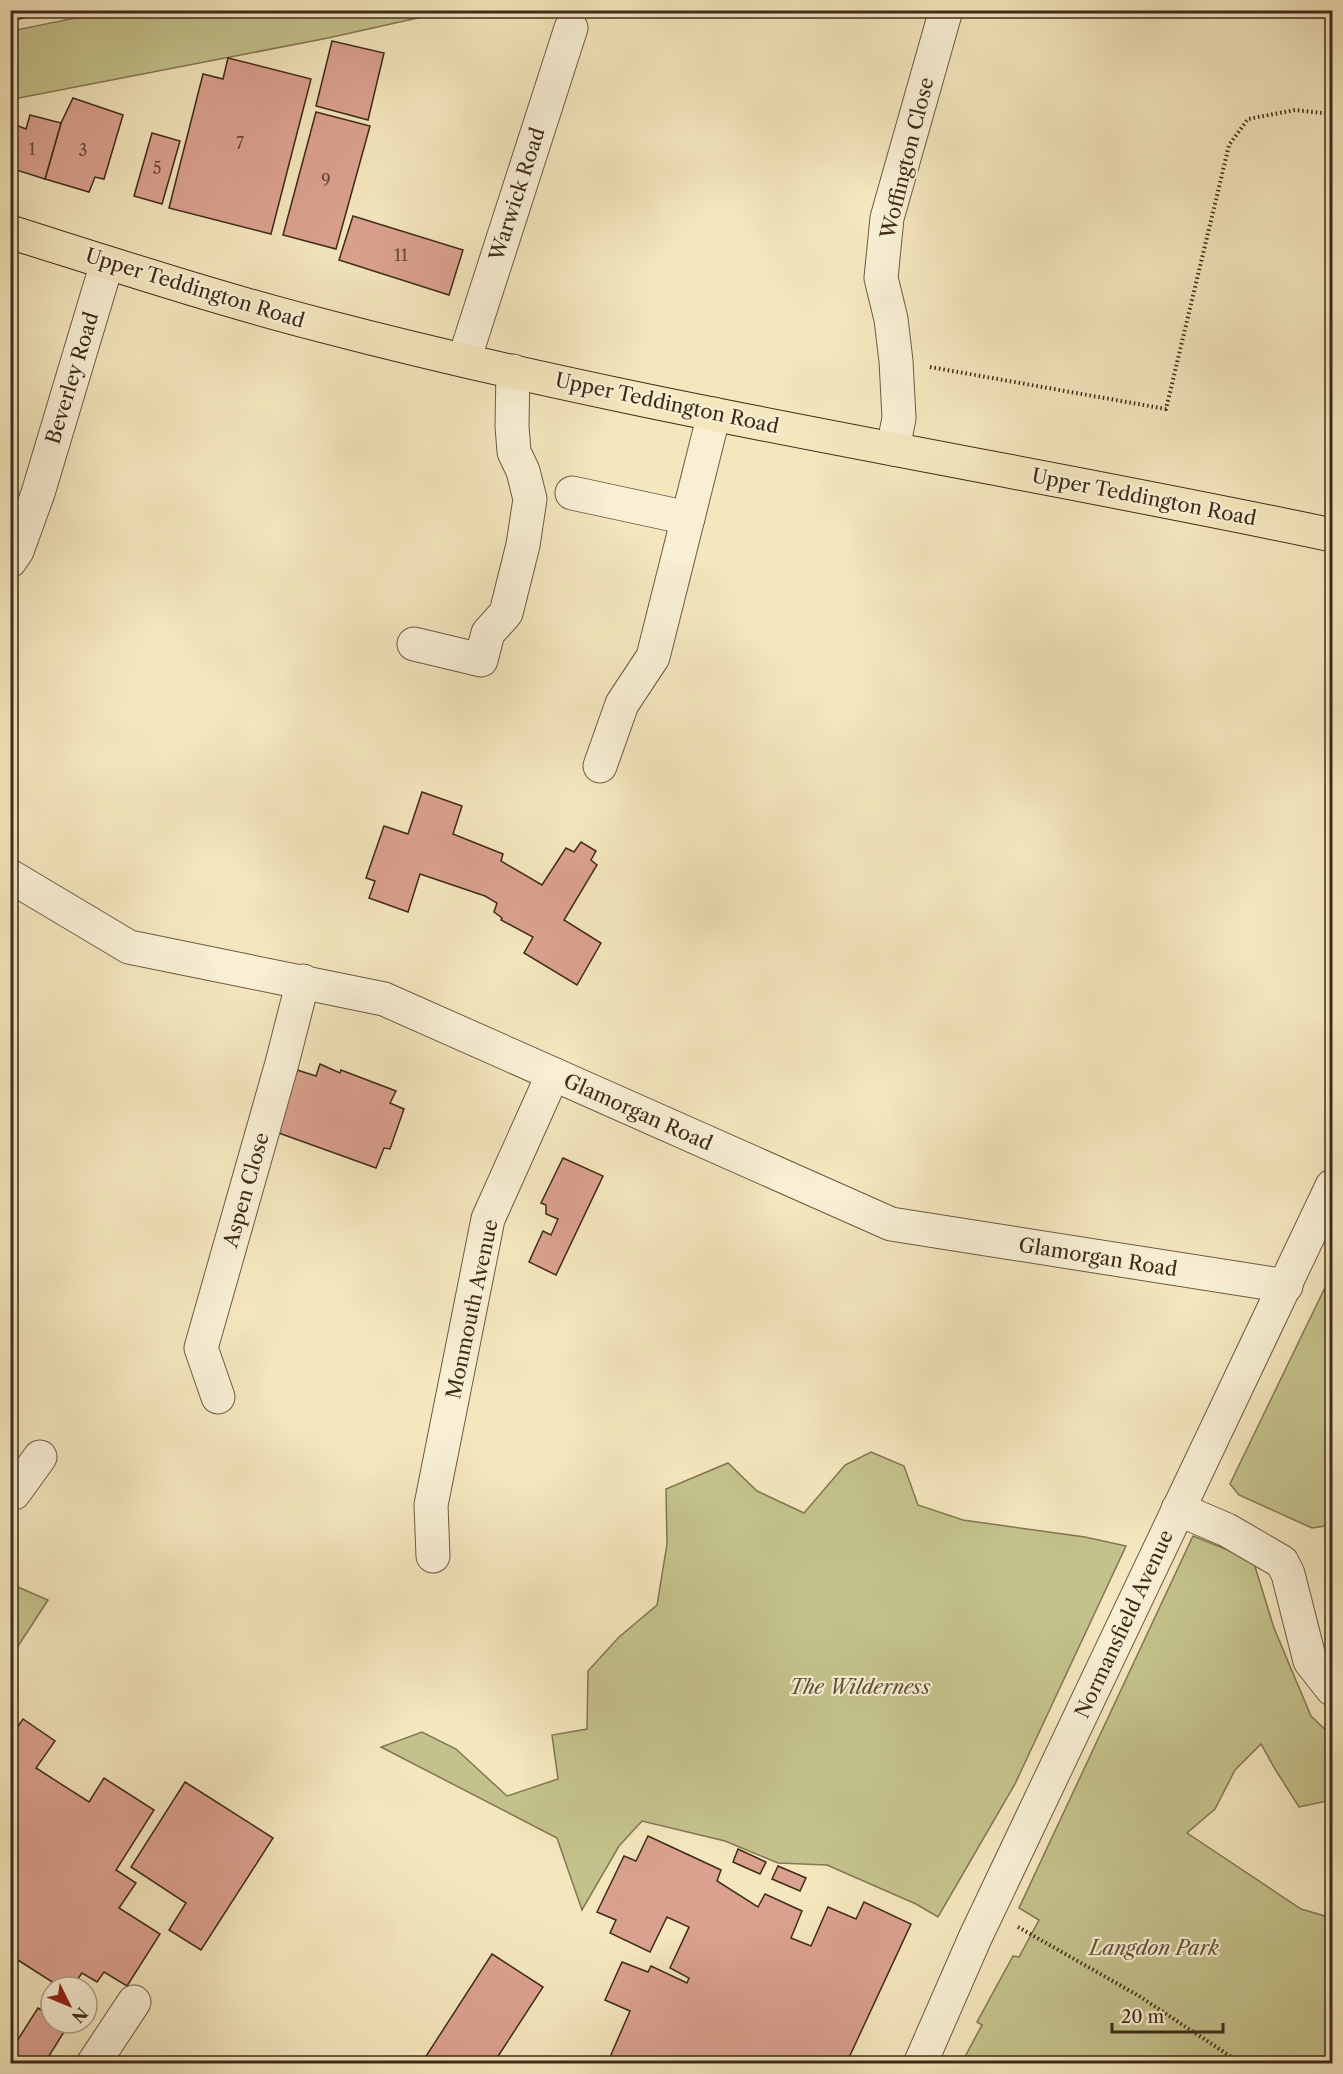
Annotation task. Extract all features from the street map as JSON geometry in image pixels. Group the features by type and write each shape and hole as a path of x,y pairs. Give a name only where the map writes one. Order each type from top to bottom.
{"main road":[{"name":"Upper Teddington Road","path":"10,232 314,324 464,360 714,414 1332,535"}],"street":[{"name":"Woffington Close","path":"893,449 899,418 896,361 891,319 881,278 887,218 946,10"},
{"name":"Warwick Road","path":"464,360 571,28"},
{"name":"Beverley Road","path":"10,561 17,551 38,493 107,263"},
{"path":"414,644 481,660 488,633 506,613 523,545 530,499 526,477 514,452 513,371"},
{"path":"600,766 622,704 653,657 714,414"},
{"path":"572,493 688,518"},
{"name":"Glamorgan Road","path":"10,876 129,947 384,999 891,1224 1286,1286"},
{"name":"Aspen Close","path":"218,1397 201,1348 303,981"},
{"name":"Monmouth Avenue","path":"433,1556 431,1505 488,1219 553,1074"},
{"name":"Normansfield Avenue","path":"921,2064 988,1911 1332,1186"},
{"path":"10,1491 14,1492 40,1457"},
{"path":"1178,1509 1227,1530 1282,1562 1288,1574 1310,1660 1332,1689"},
{"path":"93,2064 134,2002"}],"path":[{"path":"896,361 1166,409 1229,146 1248,118 1295,110 1332,114"},
{"path":"988,1911 1139,1996 1242,2064"}],"green space":[{"path":"110,11 449,11 328,38 19,98 11,93 11,31"},
{"path":"1332,1273 1332,1525 1312,1528 1239,1495 1230,1484"},
{"name":"The Wilderness","path":"871,1452 904,1466 918,1505 963,1520 1085,1537 1126,1546 1015,1784 938,1917 916,1904 827,1865 778,1863 725,1841 642,1821 619,1846 582,1910 557,1838 381,1747 422,1732 456,1749 507,1796 558,1779 552,1735 587,1729 588,1671 619,1637 657,1605 667,1544 666,1489 728,1463 757,1491 804,1513 845,1465"},
{"name":"Langdon Park","path":"1193,1536 1253,1560 1274,1628 1311,1716 1332,1736 1332,1800 1299,1807 1261,1744 1235,1770 1215,1809 1187,1833 1301,1909 1332,1918 1332,2063 961,2064 982,2025 977,2022 1013,1956 1019,1957 1039,1920 1019,1908"},
{"path":"11,1584 48,1600 11,1657"}],"building":[{"path":"332,41 384,53 368,120 316,106"},
{"path":"228,58 311,79 271,234 169,208 203,74 223,79"},
{"path":"73,98 123,115 104,179 95,177 89,192 45,179 61,123"},
{"path":"316,112 370,126 336,249 283,235"},
{"path":"30,115 61,123 45,179 10,168 11,123 26,129"},
{"path":"152,133 180,141 162,204 134,196"},
{"path":"353,216 463,250 449,295 339,260"},
{"path":"422,792 462,806 453,834 503,854 501,861 542,885 566,848 574,852 581,842 596,851 591,860 597,865 564,920 601,943 577,985 524,953 533,937 501,920 502,918 494,912 497,903 485,896 420,874 408,912 369,898 375,881 366,878 384,826 408,834"},
{"path":"320,1064 396,1091 390,1103 404,1109 390,1149 384,1148 376,1168 276,1132 297,1070 316,1076"},
{"path":"563,1158 603,1176 556,1275 529,1262 543,1231 551,1235 558,1219 546,1214 546,1205 541,1203"},
{"path":"23,1719 55,1741 36,1768 89,1802 104,1778 154,1810 116,1870 136,1883 119,1908 160,1934 127,1986 104,1972 99,1979 99,1975 82,1973 81,1975 41,1975 10,1955 10,1936 15,1930 10,1927 10,1738"},
{"path":"185,1782 273,1838 201,1950 169,1930 186,1903 131,1867"},
{"path":"648,1836 721,1870 717,1881 758,1907 765,1894 802,1911 791,1938 811,1946 828,1907 856,1919 864,1902 911,1924 846,2064 607,2064 630,2011 605,2000 622,1962 648,1972 651,1966 687,1983 689,1978 670,1968 689,1927 667,1917 650,1952 610,1933 616,1920 597,1912 624,1856 636,1861"},
{"path":"738,1849 766,1862 760,1874 733,1862"},
{"path":"778,1866 806,1878 800,1891 772,1879"},
{"path":"492,1954 543,1987 493,2064 421,2064"},
{"path":"38,2008 39,2035 62,2035 44,2064 22,2064 10,2056 10,2052"}],"railway":[{"path":"10,18 48,10"}]}
